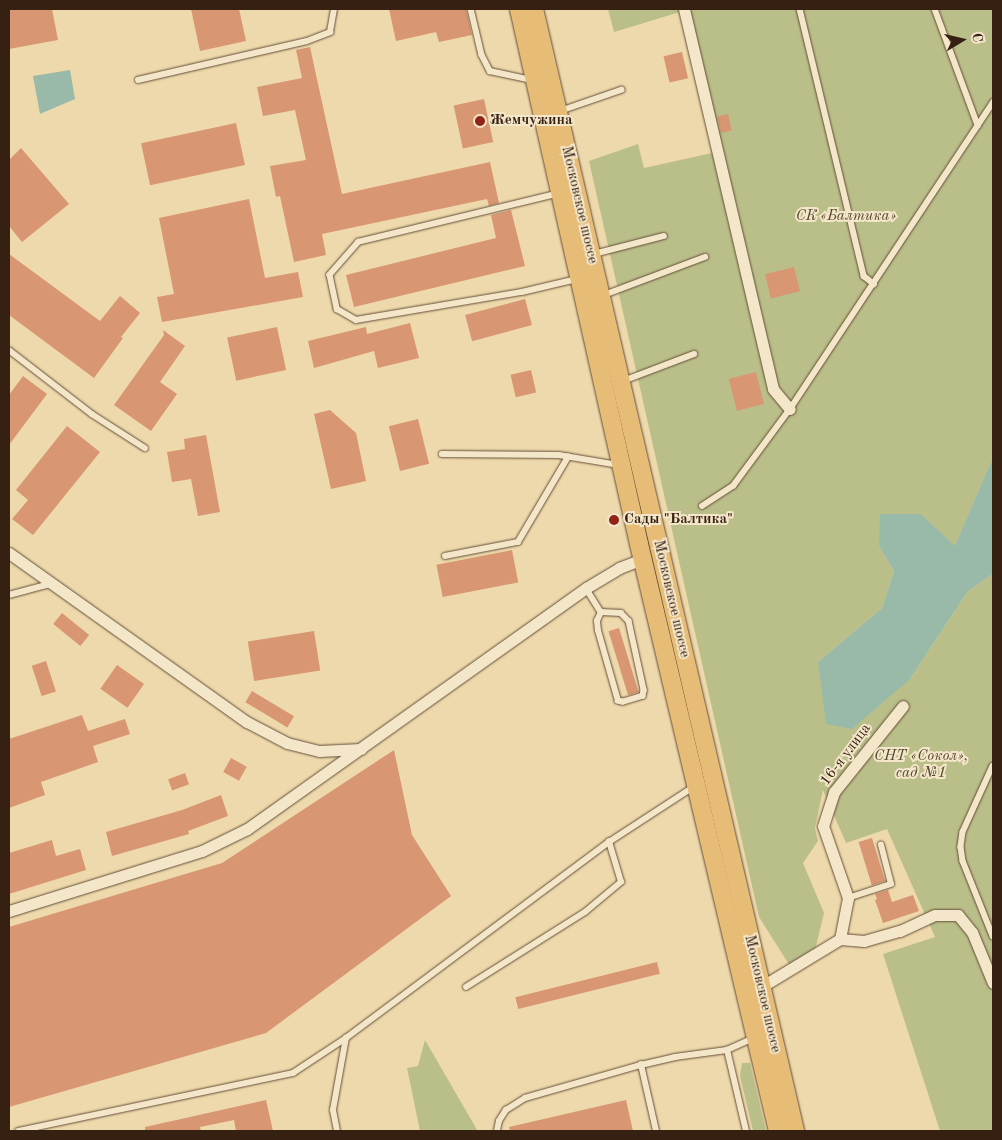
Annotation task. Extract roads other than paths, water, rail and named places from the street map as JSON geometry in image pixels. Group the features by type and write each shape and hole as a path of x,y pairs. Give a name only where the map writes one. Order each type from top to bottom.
{"main road":[{"name":"Московское шоссе","path":"519,9 643,559 778,1131"},
{"name":"Московское шоссе","path":"534,9 795,1131"},
{"path":"643,559 660,555"}],"street":[{"path":"684,9 773,389 790,409"},
{"path":"9,553 50,584 247,722 287,743 319,751 361,750"},
{"path":"9,911 202,851 247,829 361,750 586,588 619,568 643,559"},
{"name":"16-я улица","path":"848,898 822,826 834,792 903,706"},
{"path":"840,939 848,898"},
{"path":"761,987 840,939 864,941 900,931 935,915 958,915 972,932 993,983"}],"lane":[{"path":"138,80 307,41 330,32 334,9"},
{"path":"471,9 482,55 490,71 535,81"},
{"path":"800,9 864,276 874,284"},
{"path":"935,9 978,125"},
{"path":"558,111 621,90"},
{"path":"702,506 733,486 790,409 993,102"},
{"path":"560,193 359,242 330,275 337,309 356,320 522,292 579,278"},
{"path":"591,255 664,236"},
{"path":"600,297 705,257"},
{"path":"9,350 92,414 145,448"},
{"path":"620,382 694,354"},
{"path":"442,454 568,457 622,465"},
{"path":"445,556 518,542 568,457"},
{"path":"9,595 50,584"},
{"path":"586,588 601,612"},
{"path":"601,612 621,613 629,621 644,690 642,696 618,701 598,631 597,621 601,612"},
{"path":"993,766 963,832 961,847 963,861 993,936"},
{"path":"18,1131 293,1073 346,1038 609,842 696,785"},
{"path":"466,987 585,912 621,882 609,842"},
{"path":"848,898 891,884 881,845"},
{"path":"497,1131 499,1121 506,1110 525,1098 641,1065 675,1057 727,1050 756,1037"},
{"path":"337,1131 333,1110 346,1038"},
{"path":"727,1050 746,1131"},
{"path":"641,1065 656,1131"}],"place":[{"name":"Жемчужина","path":"480,121"},
{"name":"Сады \"Балтика\"","path":"614,520"}],"park label":[{"name":"СК «Балтика»","path":"846,217"},
{"name":"СНТ «Сокол», сад №1","path":"921,764"}]}
